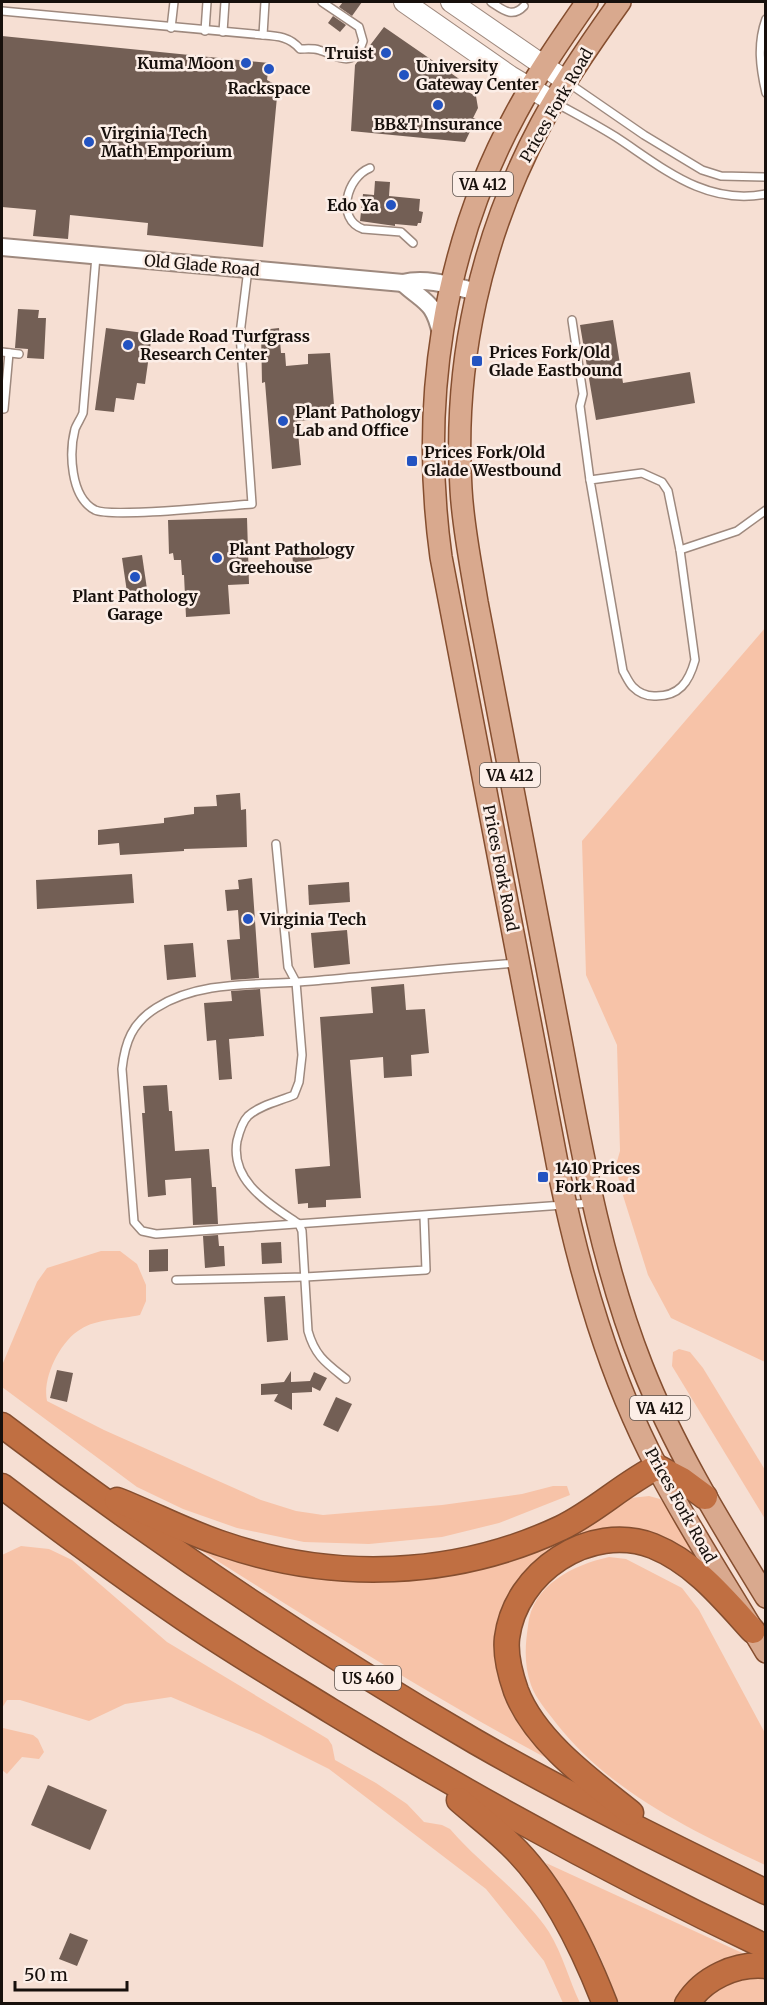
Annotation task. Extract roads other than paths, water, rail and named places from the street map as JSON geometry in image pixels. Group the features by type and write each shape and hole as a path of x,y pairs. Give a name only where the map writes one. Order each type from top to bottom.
{"highway":[{"name":"US 460","path":"2,1425 79,1484 211,1576 350,1666 478,1743 765,1892"},
{"path":"79,1484 192,1533 258,1555 319,1567 374,1570 413,1569 449,1564 493,1554 523,1544 561,1528 592,1511 637,1477 657,1467 682,1480 705,1497"},
{"name":"US 460","path":"2,1486 86,1550 183,1617 424,1768 619,1875 765,1947"},
{"path":"673,1846 593,1783 550,1742 531,1718 517,1693 508,1664 507,1638 513,1614 523,1593 541,1572 561,1557 582,1546 605,1540 629,1540 672,1555 692,1568 712,1586 753,1631"},
{"path":"424,1768 513,1846 538,1877 587,1958 605,2004"},
{"path":"687,2004 706,1983 722,1974 740,1968 765,1966"}],"main road":[{"path":"404,2 554,102"},
{"path":"451,2 566,81"},
{"name":"Prices Fork Road","path":"586,2 530,88 498,148 480,190 457,258 441,334 434,392 432,444 437,527 566,1206 580,1266 617,1377 657,1467 765,1652"},
{"name":"Prices Fork Road","path":"620,2 554,102 524,158 493,235 470,327 461,404 461,491 483,638 593,1203 615,1287 642,1366 681,1452 765,1597"}],"street":[{"name":"Old Glade Road","path":"2,247 403,283 413,280 428,281 477,292"},
{"path":"403,283 430,305 438,320 441,334"}],"lane":[{"path":"171,28 174,2"},
{"path":"205,31 207,2"},
{"path":"223,32 225,2"},
{"path":"263,35 265,2"},
{"path":"2,11 284,37 294,42 300,49 319,50 347,60 360,50 363,41 359,27 322,2"},
{"path":"491,2 509,13 517,12 524,6"},
{"path":"765,19 762,31 765,93"},
{"path":"566,81 644,135 702,170 721,176 765,177"},
{"path":"554,102 615,136 670,175 689,184 715,193 745,196 765,194"},
{"path":"370,168 357,175 350,187 347,213 349,218 363,229 401,232 413,243"},
{"path":"96,256 83,412 75,428 71,457 75,482 84,500 96,510 123,513 252,504 240,334 248,268"},
{"path":"572,320 583,394 580,406 590,480 623,671 634,688 647,696 662,697 677,693 686,684 695,660 680,550 668,491 662,482 642,473 590,480"},
{"path":"4,409 5,352 20,354"},
{"path":"680,550 737,531 765,510"},
{"path":"276,844 288,967 296,982 302,1055 299,1082 294,1095 260,1108 247,1117 239,1132 235,1152 238,1168 249,1186 299,1224 302,1230 308,1331 312,1346 321,1359 346,1379"},
{"path":"519,963 239,985 189,992 155,1008 134,1029 124,1047 122,1069 134,1222 142,1231 156,1234 593,1203"},
{"path":"176,1280 305,1277 426,1270 424,1216"}],"place":[{"name":"Truist","path":"386,53"},
{"name":"Kuma Moon","path":"246,63"},
{"name":"Rackspace","path":"269,69"},
{"name":"University Gateway Center","path":"404,75"},
{"name":"BB&T Insurance","path":"438,105"},
{"name":"Virginia Tech Math Emporium","path":"89,142"},
{"name":"Edo Ya","path":"391,205"},
{"name":"Glade Road Turfgrass Research Center","path":"128,345"},
{"name":"Prices Fork/Old Glade Eastbound","path":"477,361"},
{"name":"Plant Pathology Lab and Office","path":"283,421"},
{"name":"Prices Fork/Old Glade Westbound","path":"412,461"},
{"name":"Plant Pathology Greehouse","path":"217,558"},
{"name":"Plant Pathology Garage","path":"135,577"},
{"name":"Virginia Tech","path":"248,919"},
{"name":"1410 Prices Fork Road","path":"543,1177"}]}
